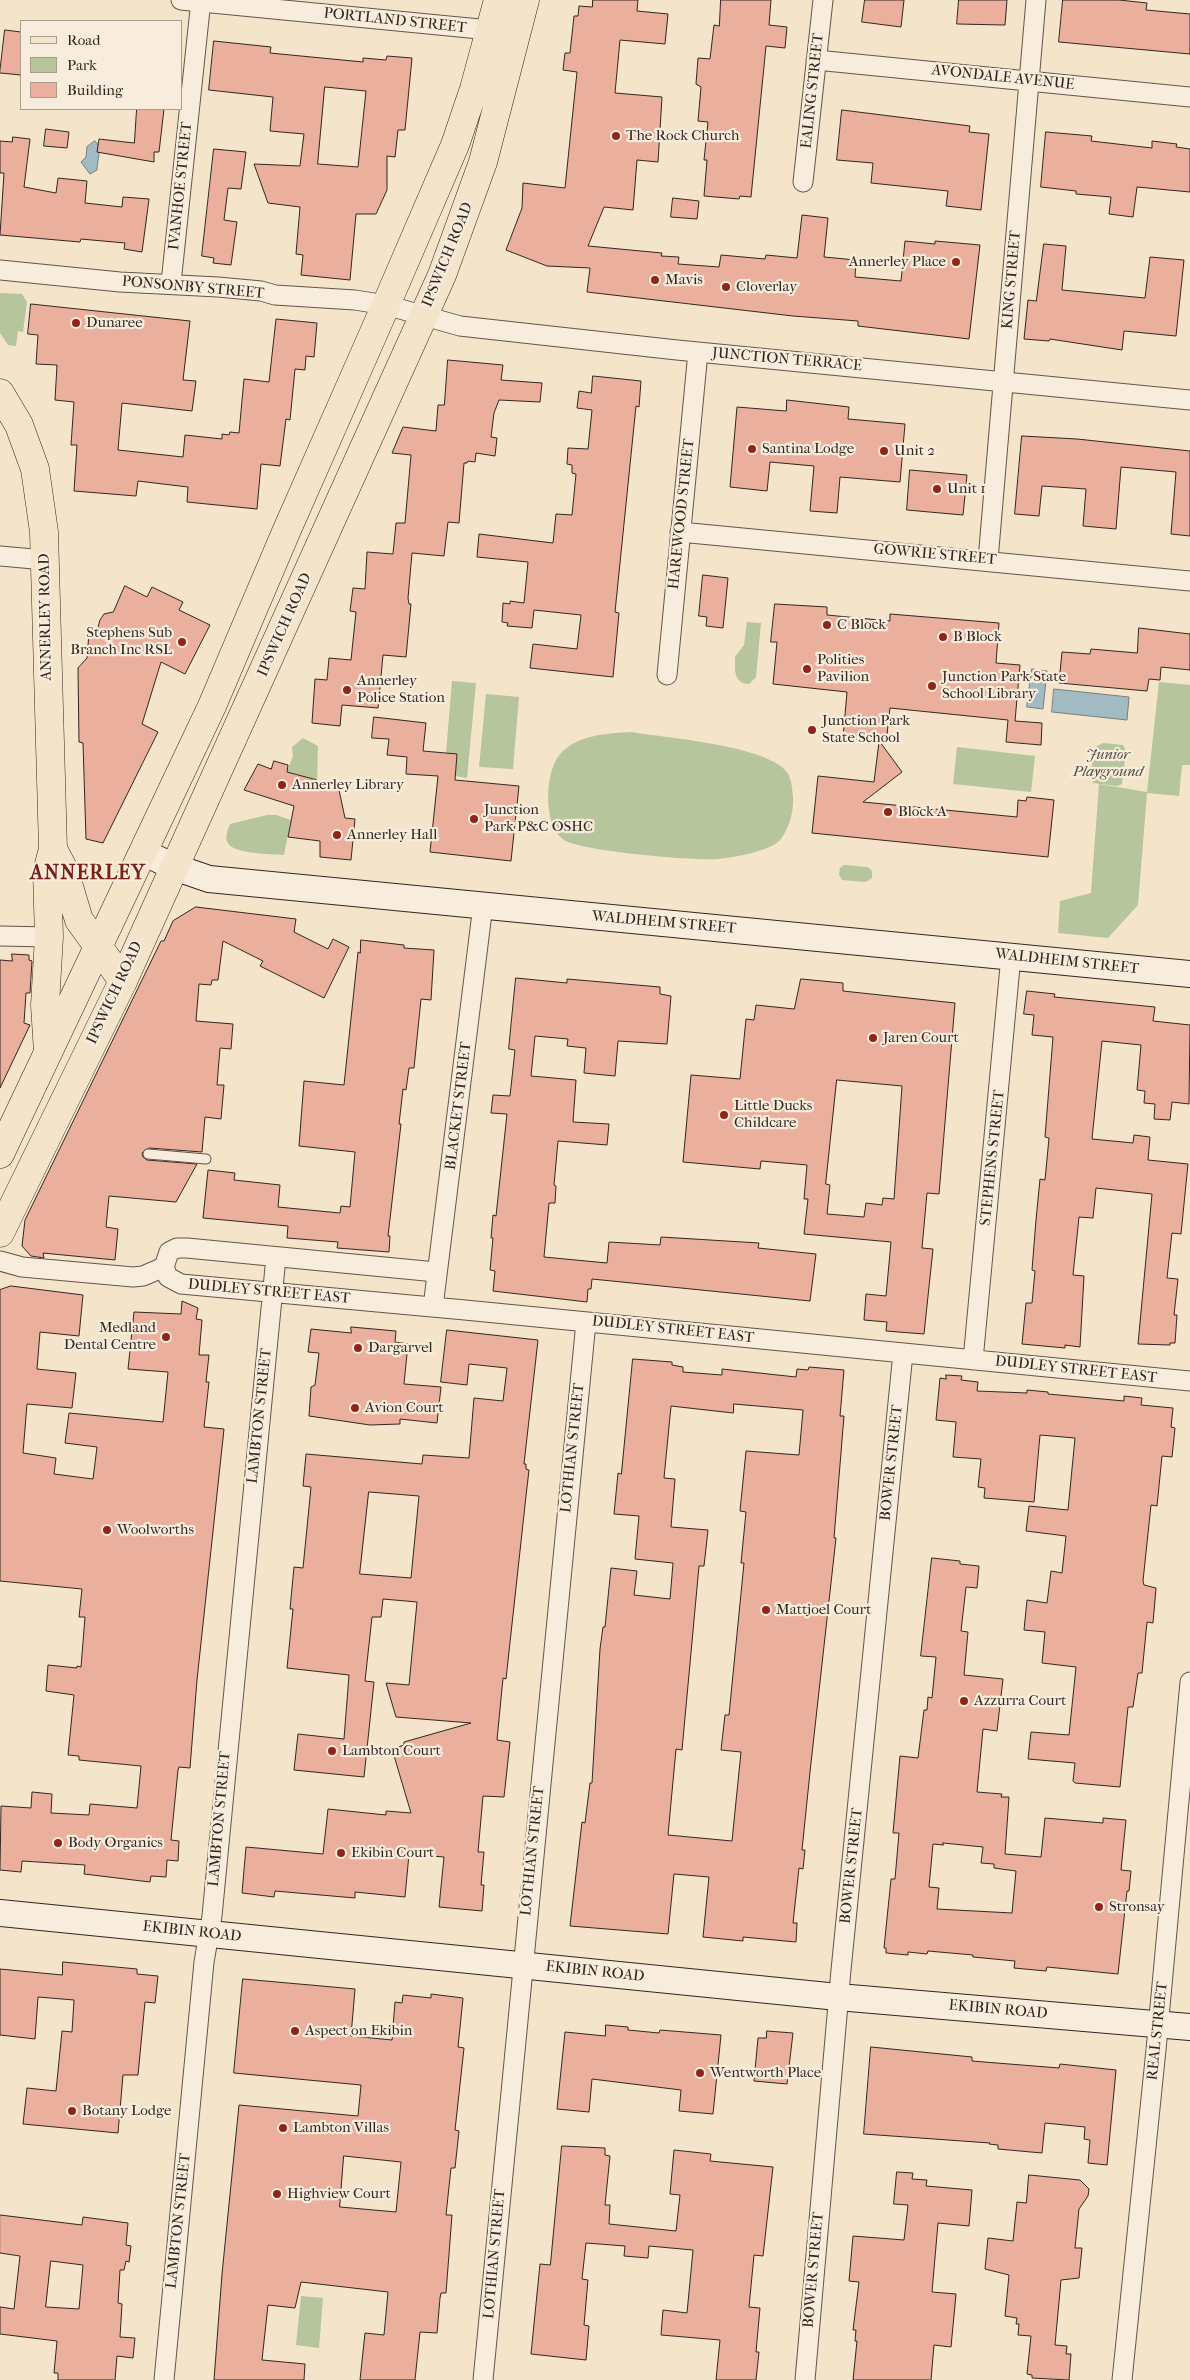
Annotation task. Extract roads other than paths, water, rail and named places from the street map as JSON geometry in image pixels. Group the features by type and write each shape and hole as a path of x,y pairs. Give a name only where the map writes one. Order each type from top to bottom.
{"main road":[{"path":"0,1154 48,1052 77,996 212,706 386,305 454,145 498,0"},
{"name":"IPSWICH ROAD","path":"0,1233 123,981 423,317 466,213 483,162 525,0"},
{"name":"ANNERLEY ROAD","path":"0,393 19,425 35,469 44,532 53,849 47,872 49,937 45,1005 48,1052"},
{"name":"ANNERLEY ROAD","path":"53,849 64,870 79,920 98,949 123,981"}],"street":[{"name":"PORTLAND STREET","path":"181,0 490,30"},
{"name":"EALING STREET","path":"803,182 823,0"},
{"name":"KING STREET","path":"988,560 1036,0"},
{"name":"IVANHOE STREET","path":"171,283 200,1"},
{"name":"AVONDALE AVENUE","path":"816,60 1190,97"},
{"name":"PONSONBY STREET","path":"0,270 120,282 171,283 261,291 275,295 355,300 386,305"},
{"name":"JUNCTION TERRACE","path":"386,305 460,326 698,352 1190,400"},
{"name":"HAREWOOD STREET","path":"667,675 698,352"},
{"name":"GOWRIE STREET","path":"680,532 988,560 1190,581"},
{"path":"0,556 44,560"},
{"name":"WALDHEIM STREET","path":"143,852 174,867 209,879 1190,974"},
{"name":"BLACKET STREET","path":"433,1307 436,1272 481,935 483,905"},
{"path":"0,936 49,937"},
{"name":"STEPHENS STREET","path":"973,1360 1011,956"},
{"path":"0,1261 22,1267 132,1277 143,1276 164,1267 168,1252 177,1248 436,1272"},
{"name":"LAMBTON STREET","path":"164,2380 204,1962 209,1934 276,1257"},
{"name":"DUDLEY STREET EAST","path":"164,1267 168,1277 181,1284 1190,1381"},
{"name":"LOTHIAN STREET","path":"483,2380 586,1322"},
{"name":"BOWER STREET","path":"805,2380 838,1997 903,1353"},
{"name":"REAL STREET","path":"1122,2380 1190,1682"},
{"name":"EKIBIN ROAD","path":"0,1913 838,1997 1190,2028"}],"lane":[{"path":"148,1154 206,1159"}],"water":[{"path":"95,141 99,147 97,170 90,174 81,162 86,157 87,147"},
{"path":"1032,669 1047,671 1043,709 1027,707"},
{"path":"1054,689 1129,697 1127,720 1052,712"}],"place":[{"name":"The Rock Church","path":"616,136"},
{"name":"Annerley Place","path":"956,262"},
{"name":"Mavis","path":"655,280"},
{"name":"Cloverlay","path":"726,287"},
{"name":"Dunaree","path":"76,323"},
{"name":"Santina Lodge","path":"752,449"},
{"name":"Unit 2","path":"884,451"},
{"name":"Unit 1","path":"937,489"},
{"name":"C Block","path":"827,625"},
{"name":"B Block","path":"943,637"},
{"name":"Stephens Sub Branch Inc RSL","path":"182,642"},
{"name":"Polities Pavilion","path":"807,669"},
{"name":"Junction Park State School Library","path":"932,686"},
{"name":"Annerley Police Station","path":"347,690"},
{"name":"Junction Park State School","path":"812,730"},
{"name":"Annerley Library","path":"282,785"},
{"name":"Block A","path":"888,812"},
{"name":"Junction Park P&C OSHC","path":"474,819"},
{"name":"Annerley Hall","path":"337,835"},
{"name":"Jaren Court","path":"873,1038"},
{"name":"Little Ducks Childcare","path":"724,1115"},
{"name":"Medland Dental Centre","path":"166,1337"},
{"name":"Dargarvel","path":"358,1348"},
{"name":"Avion Court","path":"355,1408"},
{"name":"Woolworths","path":"107,1530"},
{"name":"Mattjoel Court","path":"766,1610"},
{"name":"Azzurra Court","path":"964,1701"},
{"name":"Lambton Court","path":"332,1751"},
{"name":"Body Organics","path":"58,1843"},
{"name":"Ekibin Court","path":"341,1853"},
{"name":"Stronsay","path":"1099,1907"},
{"name":"Aspect on Ekibin","path":"295,2031"},
{"name":"Wentworth Place","path":"700,2073"},
{"name":"Botany Lodge","path":"72,2111"},
{"name":"Lambton Villas","path":"283,2128"},
{"name":"Highview Court","path":"277,2194"}],"district":[{"name":"ANNERLEY","path":"88,874"}],"park label":[{"name":"Junior Playground","path":"1108,764"}]}
